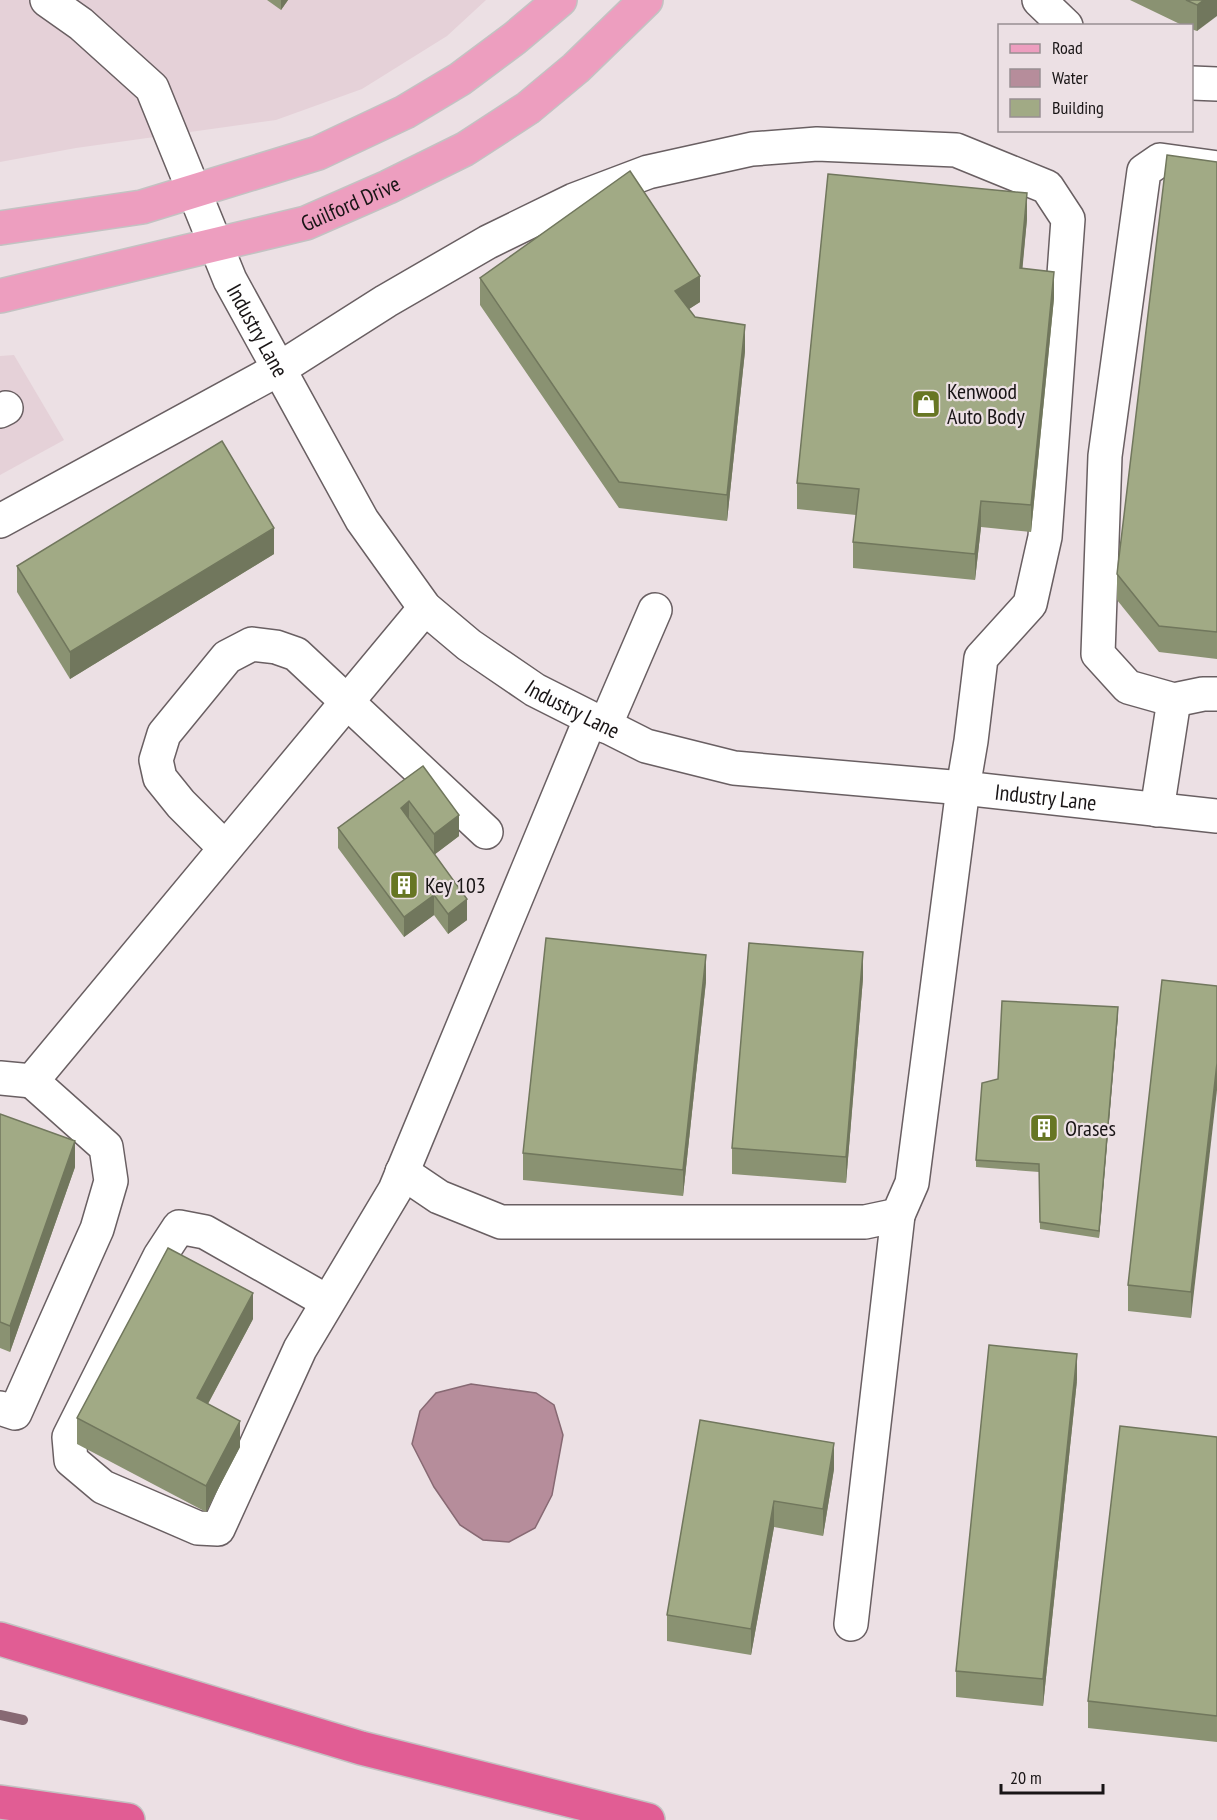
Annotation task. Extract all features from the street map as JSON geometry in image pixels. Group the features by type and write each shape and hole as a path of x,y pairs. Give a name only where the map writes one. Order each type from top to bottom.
{"highway":[{"path":"0,1639 361,1748 648,1820"},
{"path":"0,1802 128,1820"}],"main road":[{"path":"0,228 142,207 318,153 405,112 460,79 515,38 560,0"},
{"name":"Guilford Drive","path":"0,297 306,223 388,187 465,149 528,108 576,68 646,0"}],"street":[{"name":"Industry Lane","path":"47,0 81,24 152,88 230,280 362,520 426,608 469,645 535,690 646,746 734,768 963,788 1217,816"},
{"path":"1039,0 1064,24"},
{"path":"1193,84 1217,84"},
{"path":"0,521 279,369 386,301 488,242 574,200 648,172 752,149 817,144 956,150 1047,187 1068,219 1045,537 1030,604 981,658 912,1182 898,1215 851,1624"},
{"path":"1217,168 1160,160 1144,171 1105,456 1098,654 1128,687 1174,700 1203,694 1217,694"},
{"path":"8,1411 97,1229 111,1181 106,1147 16,1079 225,848 426,608"},
{"path":"328,1302 205,1232 179,1227 160,1256 69,1437 71,1460 103,1487 198,1528 218,1529 300,1349 395,1190 598,723 655,610"},
{"path":"225,848 181,804 160,778 156,760 164,734 227,657 252,644 276,647 296,654 486,832"},
{"path":"1157,810 1174,700"},
{"path":"402,1172 439,1197 501,1222 865,1222 898,1215"}],"shaded area":[{"path":"0,0 486,0 447,36 362,89 276,120 76,148 0,162"},
{"path":"14,355 64,440 0,475 0,356"}],"water":[{"path":"471,1384 536,1393 554,1405 563,1435 552,1495 535,1528 509,1542 483,1540 460,1525 434,1487 412,1444 420,1411 436,1393"}],"building":[{"path":"1186,0 1204,0 1197,5"},
{"path":"1167,155 1217,162 1217,632 1159,626 1117,574"},
{"path":"630,171 700,276 675,291 695,317 745,325 727,495 619,482 480,278"},
{"name":"Kenwood Auto Body","path":"828,174 1027,193 1020,268 1054,272 1031,505 981,501 975,554 853,542 859,489 797,483"},
{"path":"222,441 274,528 70,652 17,566"},
{"name":"Key 103","path":"423,766 459,815 434,834 409,801 401,808 467,899 448,914 434,895 404,917 338,828"},
{"path":"546,938 706,955 683,1170 523,1153"},
{"path":"749,943 863,952 846,1157 732,1148"},
{"path":"1162,980 1217,986 1217,1063 1191,1292 1128,1285"},
{"name":"Orases","path":"1002,1001 1118,1007 1099,1231 1040,1222 1039,1164 976,1160 982,1083 998,1079"},
{"path":"0,1114 75,1141 10,1326 0,1322"},
{"path":"168,1248 253,1293 197,1398 240,1421 206,1486 77,1418"},
{"path":"989,1345 1077,1354 1043,1679 956,1671"},
{"path":"700,1420 834,1443 823,1509 774,1501 751,1629 667,1615"},
{"path":"1120,1426 1217,1437 1217,1716 1088,1701"}],"waterway":[{"path":"0,1715 23,1720"}],"place":[{"name":"Kenwood Auto Body","path":"926,404"},
{"name":"Key 103","path":"404,885"},
{"name":"Orases","path":"1044,1128"}]}
